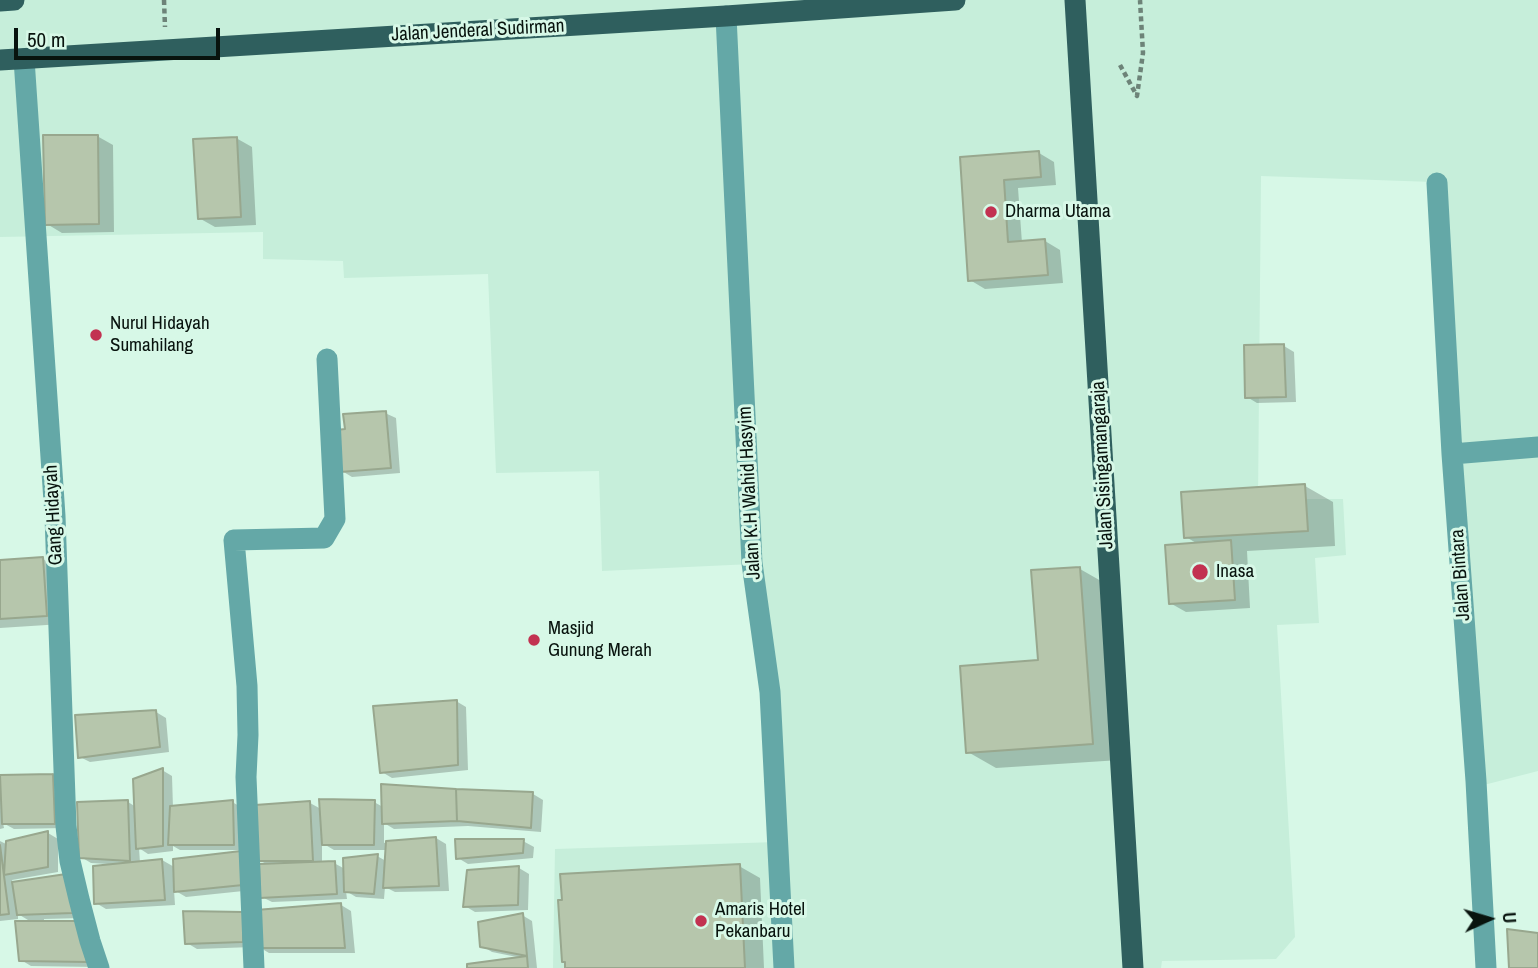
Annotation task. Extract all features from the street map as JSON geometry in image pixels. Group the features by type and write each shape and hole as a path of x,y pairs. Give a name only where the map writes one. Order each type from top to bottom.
{"main road":[{"path":"0,1 14,0"},
{"name":"Jalan Jenderal Sudirman","path":"0,60 955,0"},
{"name":"Jalan Sisingamangaraja","path":"1075,0 1133,968"},
{"name":"Jalan Sisingamangaraja","path":"1120,968 1131,930"}],"street":[{"name":"Jalan K.H Wahid Hasyim","path":"726,16 752,563 770,692 784,968"},
{"name":"Gang Hidayah","path":"24,59 55,516 66,826 76,887 99,968"},
{"name":"Jalan Bintara","path":"1437,183 1486,968"},
{"path":"254,968 246,777 247,686 234,540 324,538 335,519 327,359"},
{"path":"1452,454 1538,447"}],"path":[{"path":"1120,65 1137,96 1143,53 1140,0"}],"shaded area":[{"path":"0,0 1538,0 1538,771 1476,787 1433,182 1261,176 1258,499 1343,499 1346,555 1315,558 1319,623 1277,625 1295,937 1276,959 1162,961 1161,968 553,968 555,849 777,842 752,564 602,571 599,471 496,473 488,274 344,278 343,261 263,259 263,232 0,237"}],"building":[{"path":"43,135 98,135 99,224 45,225"},
{"path":"237,137 241,217 198,219 193,139"},
{"path":"1039,151 1041,177 1004,180 1008,242 1045,239 1048,275 968,281 960,157"},
{"path":"1284,344 1286,397 1245,398 1244,345"},
{"path":"386,411 391,468 340,472 337,430 345,429 343,414"},
{"path":"1305,484 1308,531 1184,538 1181,492"},
{"name":"Inasa","path":"1231,540 1235,600 1169,604 1165,545"},
{"path":"43,557 47,616 0,619 0,560"},
{"path":"1080,567 1093,744 966,753 960,666 1038,660 1031,570"},
{"path":"457,700 458,765 380,773 373,706"},
{"path":"156,710 160,747 78,758 75,715"},
{"path":"163,768 163,846 136,849 133,779"},
{"path":"53,774 55,824 2,824 0,775"},
{"path":"381,784 456,789 457,821 382,824"},
{"path":"456,789 533,792 531,828 457,821"},
{"path":"319,799 375,800 374,845 322,845"},
{"path":"128,800 130,861 79,858 77,802"},
{"path":"233,800 234,845 168,845 170,806"},
{"path":"310,801 313,861 258,861 255,805"},
{"path":"48,831 48,867 4,875 6,841"},
{"path":"436,837 439,886 383,888 386,841"},
{"path":"455,839 524,839 523,853 456,859"},
{"path":"0,845 9,914 0,915"},
{"path":"241,851 243,885 174,892 173,859"},
{"path":"378,854 374,894 344,892 343,858"},
{"path":"162,859 165,900 94,904 93,866"},
{"path":"335,861 337,894 260,898 259,864"},
{"path":"740,864 745,968 565,968 565,962 562,962 558,900 562,900 560,874"},
{"path":"519,866 518,905 463,907 467,870"},
{"path":"66,874 73,913 17,915 12,882"},
{"path":"341,903 345,948 257,948 256,910"},
{"path":"183,911 243,912 243,942 185,944"},
{"path":"523,913 527,956 480,947 478,922"},
{"path":"15,921 77,921 87,962 19,961"},
{"path":"1507,929 1538,933 1538,968 1509,968"},
{"path":"527,956 528,968 467,968 467,964"}],"place":[{"name":"Dharma Utama","path":"991,212"},
{"name":"Nurul Hidayah Sumahilang","path":"96,335"},
{"name":"Inasa","path":"1200,572"},
{"name":"Masjid Gunung Merah","path":"534,640"},
{"name":"Amaris Hotel Pekanbaru","path":"701,921"}]}
